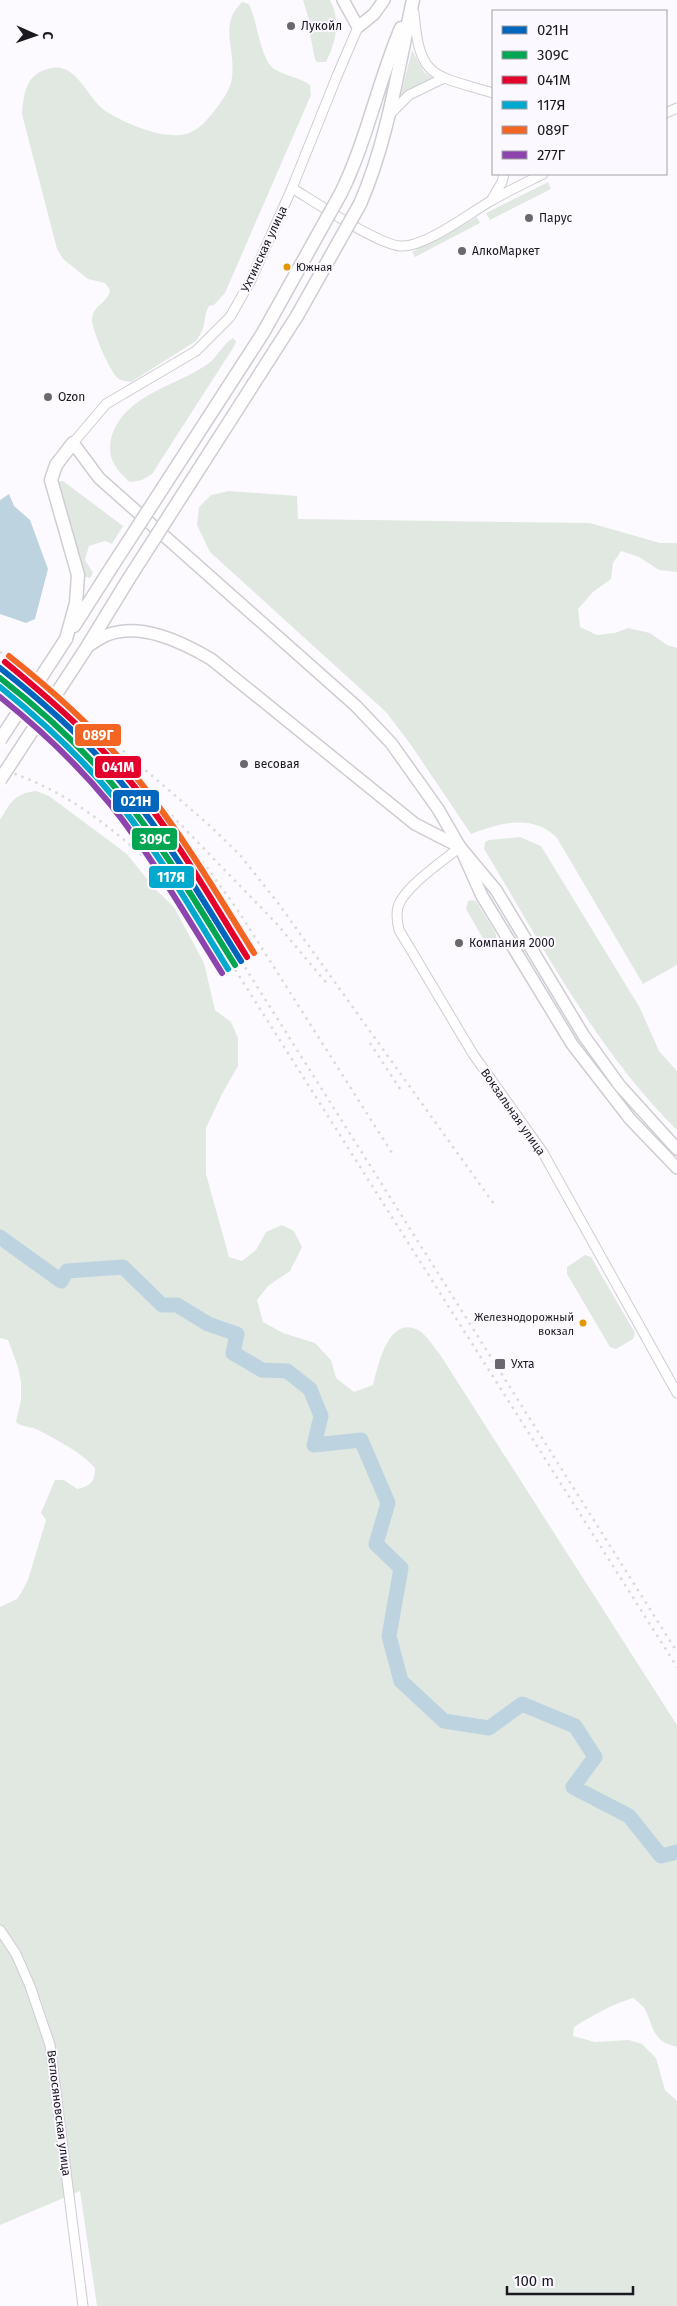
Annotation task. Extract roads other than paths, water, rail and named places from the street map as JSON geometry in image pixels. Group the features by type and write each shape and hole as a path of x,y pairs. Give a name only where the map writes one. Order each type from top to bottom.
{"main road":[{"path":"0,780 297,316 360,204 372,172 388,117 413,0"},
{"path":"0,740 264,333 341,193 357,156 388,57 413,0"},
{"path":"66,639 76,603 78,575 50,480 56,465 73,443"}],"street":[{"path":"343,0 358,27"},
{"name":"Ухтинская улица","path":"73,443 106,404 196,351 230,317 251,280 292,188 358,27 374,14 384,0"},
{"path":"413,0 416,39 421,55 428,67 442,78 492,94"},
{"path":"388,117 410,96 442,78"},
{"path":"491,201 502,182 504,175"},
{"path":"292,188 381,241 400,246 411,245 427,238 541,175"},
{"path":"73,443 99,478 376,725 420,781 460,848 482,896 572,1044 630,1119 677,1168"},
{"path":"86,647 106,636 130,632 152,634 192,648 217,664 415,824 460,848 496,890 588,1042 620,1086 677,1149"},
{"name":"Вокзальная улица","path":"460,848 426,876 400,902 397,916 400,930 473,1054 542,1151 677,1392"},
{"name":"Ветлосяновская улица","path":"0,1930 16,1954 30,1986 50,2045 83,2306"}],"water":[{"path":"9,494 14,506 30,520 48,569 35,619 26,623 0,614 0,500"}],"waterway":[{"path":"0,1237 61,1281 67,1271 123,1267 162,1305 177,1305 208,1324 237,1334 233,1353 262,1370 287,1371 310,1389 321,1416 314,1445 361,1440 388,1503 376,1544 401,1568 389,1636 401,1681 444,1721 489,1728 522,1704 575,1726 595,1757 573,1787 629,1816 661,1856 677,1852"}],"railway":[{"path":"0,652 106,736 208,824 240,855 278,903 494,1204"},
{"path":"88,729 276,923 329,986"},
{"path":"0,769 42,785 79,806 148,861"},
{"path":"111,782 153,840 677,1667"},
{"path":"189,843 237,909 392,1153"},
{"path":"241,961 677,1652"},
{"path":"370,1043 402,1092"}],"place":[{"name":"Лукойл","path":"291,26"},
{"name":"Парус","path":"529,218"},
{"name":"АлкоМаркет","path":"462,251"},
{"name":"Южная","path":"287,267"},
{"name":"Ozon","path":"48,397"},
{"name":"весовая","path":"244,764"},
{"name":"Компания 2000","path":"459,943"},
{"name":"Железнодорожный вокзал","path":"583,1323"},
{"name":"Ухта","path":"500,1364"}]}
